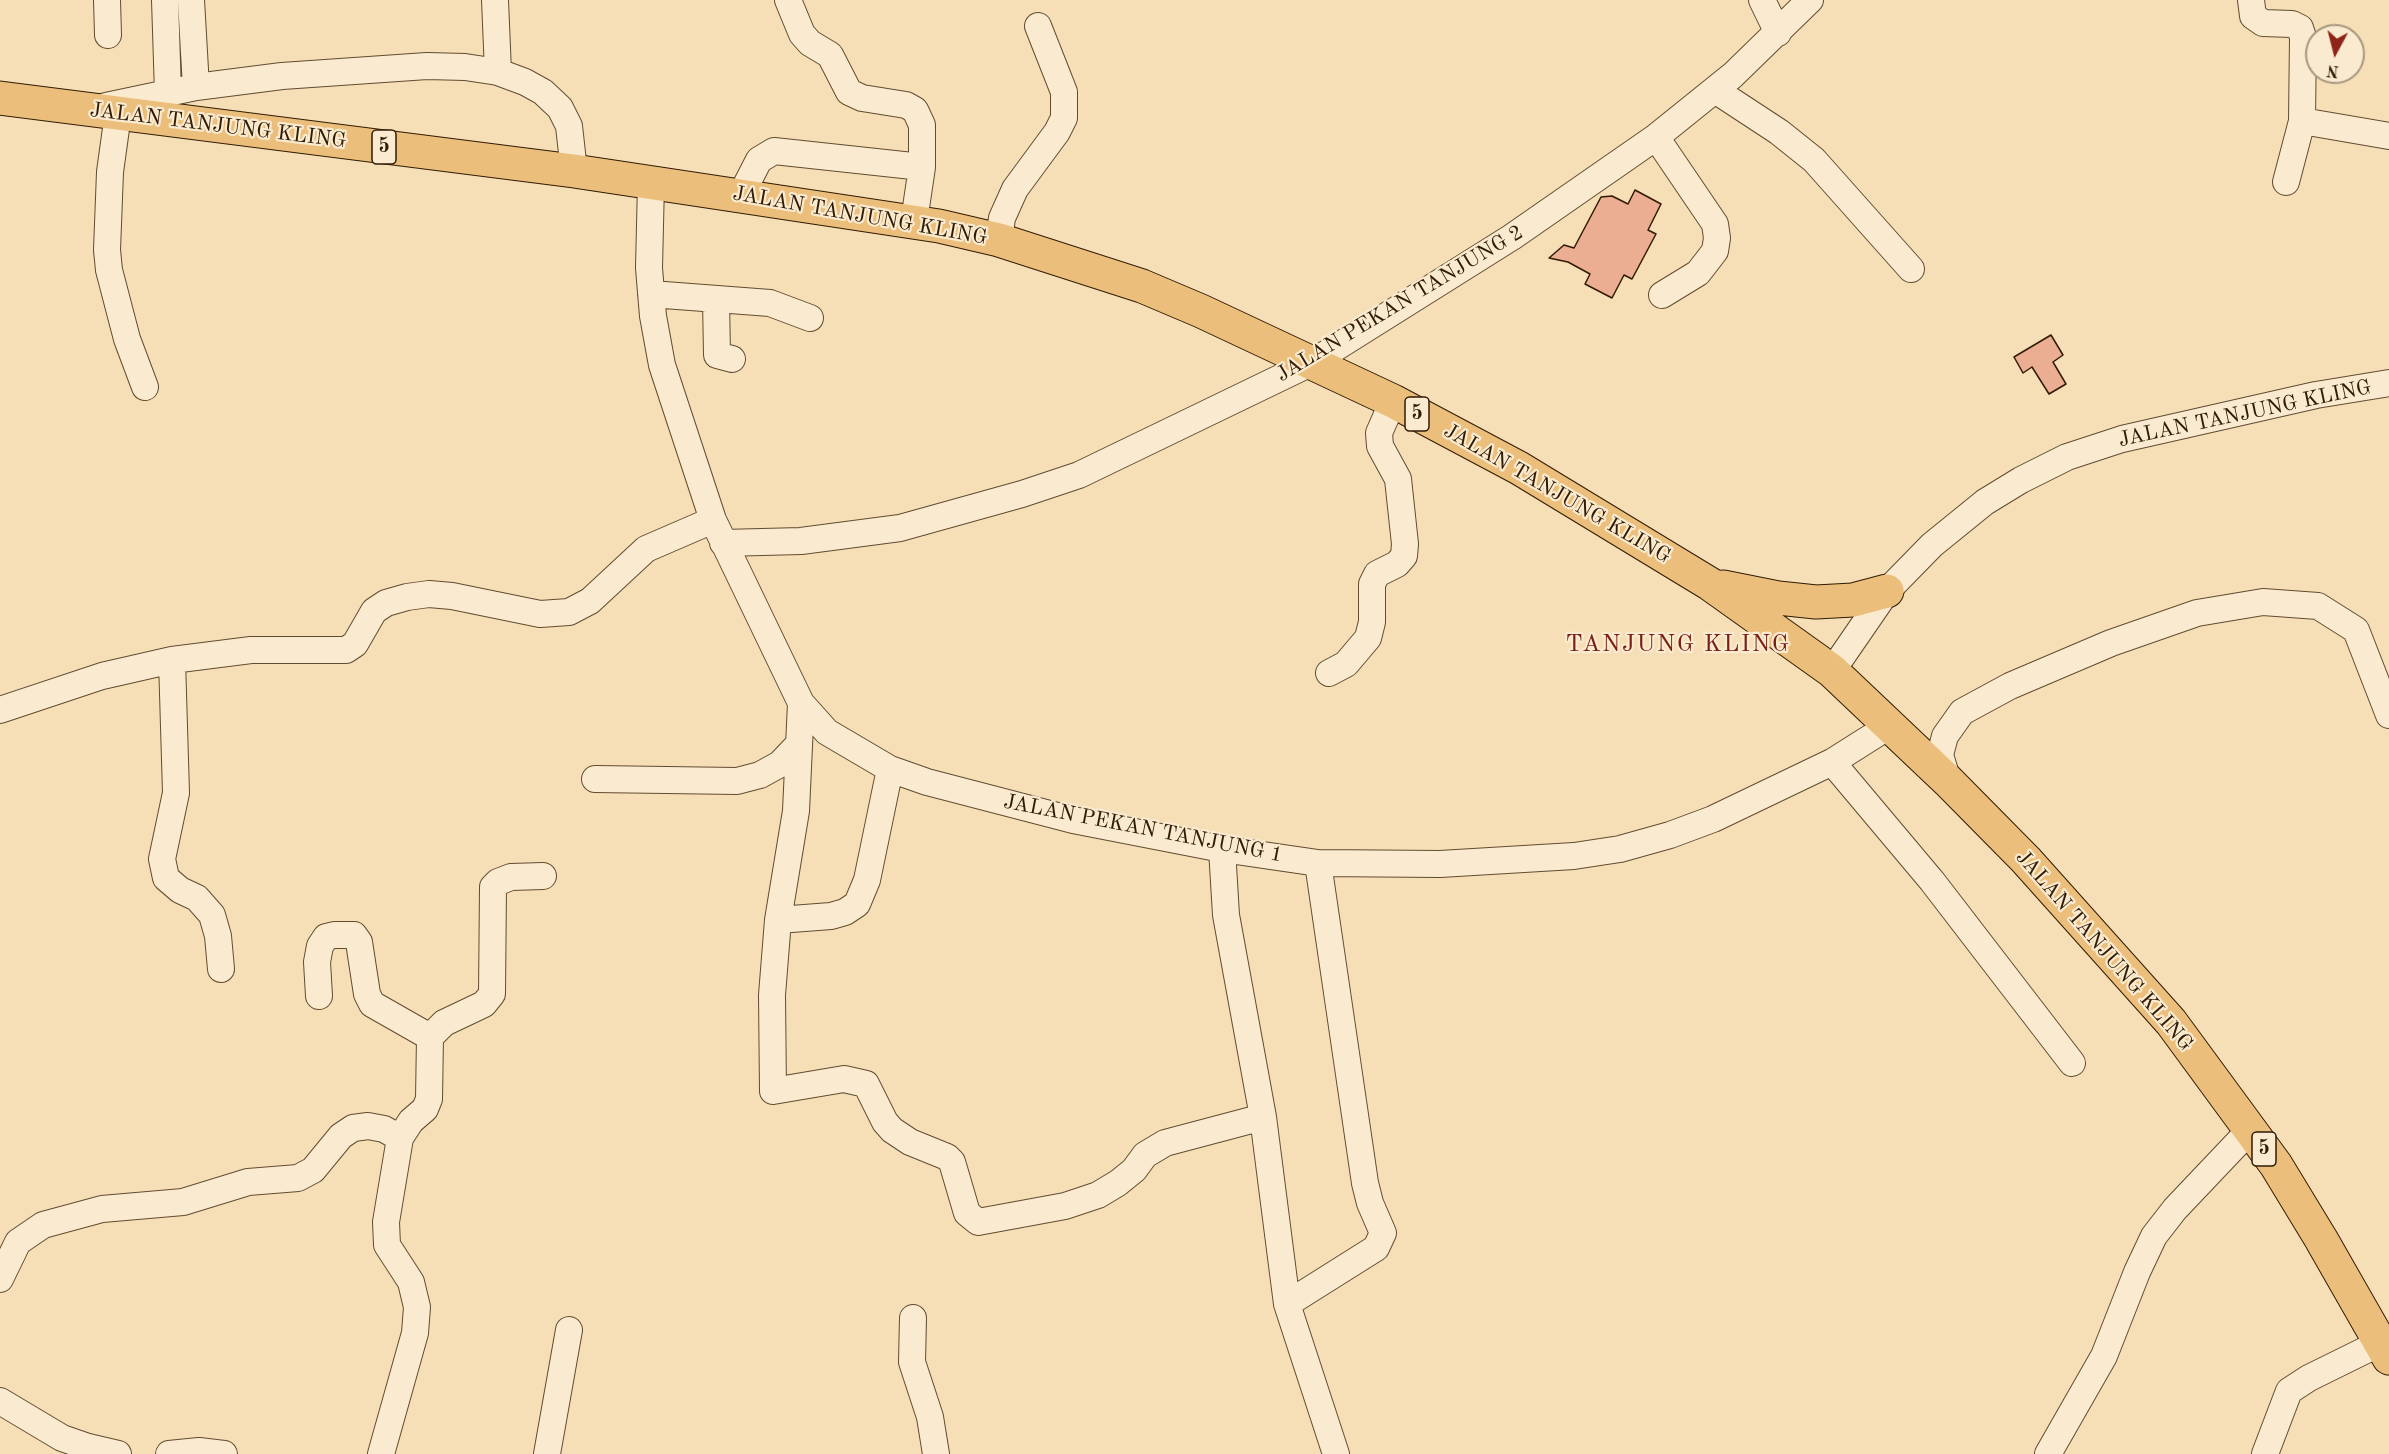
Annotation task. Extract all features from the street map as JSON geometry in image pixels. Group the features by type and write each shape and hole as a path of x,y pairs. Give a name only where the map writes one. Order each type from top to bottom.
{"highway":[{"name":"JALAN TANJUNG KLING","path":"0,98 573,171 914,221 999,240 1142,286 1313,362 1393,401 1519,468 1710,584 1832,671 1948,781 2026,860 2171,1022 2276,1165 2384,1350"},
{"path":"1710,584 1778,598 1816,602 1853,600 1887,591"}],"street":[{"path":"107,0 108,35"},
{"path":"165,0 168,93"},
{"path":"191,0 196,87"},
{"path":"495,0 498,72"},
{"path":"788,0 802,34 810,43 830,55 849,92 862,98 906,105 915,110 922,125 922,167 914,221"},
{"path":"1762,0 1778,33"},
{"name":"JALAN PEKAN TANJUNG 2","path":"718,531 801,541 900,528 1022,494 1079,475 1313,362 1512,237 1656,137 1715,90 1778,33 1810,0"},
{"path":"2256,13 2300,28 2303,37 2302,121 2286,182"},
{"path":"999,240 1002,219 1015,189 1058,132 1064,118 1064,92 1038,26"},
{"path":"145,387 117,306 107,250 110,172 105,112 196,87 282,76 428,66 498,72 543,92 560,108 569,126 573,171"},
{"path":"1715,90 1779,132 1814,160 1911,269"},
{"path":"2302,121 2389,136"},
{"path":"1656,137 1715,224 1717,238 1715,251 1698,273 1662,295"},
{"path":"741,195 759,160 774,151 922,167"},
{"name":"JALAN PEKAN TANJUNG 1","path":"651,183 651,294 663,365 718,531 801,703 827,732 890,769 927,783 1073,820 1222,849 1318,863 1440,864 1513,861 1574,856 1620,849 1670,835 1713,819 1832,762 1889,726"},
{"path":"651,294 770,303 810,318"},
{"path":"716,299 717,355 732,359"},
{"name":"JALAN TANJUNG KLING","path":"1832,671 1887,591 1932,545 1985,502 2067,457 2189,422 2389,383"},
{"path":"1329,673 1346,664 1368,638 1372,621 1372,584 1377,574 1397,564 1404,556 1405,544 1398,479 1380,446 1383,420 1393,401"},
{"path":"0,710 102,676 172,660 251,650 346,650 356,644 374,611 386,603 407,597 429,594 452,596 540,614 569,612 590,601 646,549 718,531"},
{"path":"1948,781 1940,755 1951,723 1962,712 2010,686 2110,643 2197,613 2263,602 2318,606 2355,630 2389,715"},
{"path":"172,660 176,793 162,860 166,878 180,890 197,898 212,915 218,936 221,969"},
{"path":"801,703 796,811 778,920 772,995 773,1091 844,1079 866,1084 885,1122 892,1130 910,1142 946,1156 952,1162 967,1213 978,1222 1065,1206 1098,1195 1118,1183 1134,1170 1145,1155 1165,1143 1263,1117"},
{"path":"595,778 737,781 760,775 780,764 799,744"},
{"path":"1832,762 1932,880 2072,1063"},
{"path":"778,920 831,916 845,912 857,904 867,880 890,769"},
{"path":"1222,849 1226,915 1263,1117 1287,1305 1336,1454"},
{"path":"1287,1305 1376,1248 1383,1233 1370,1203 1365,1183 1318,863"},
{"path":"381,1454 415,1333 416,1316 411,1282 387,1245 386,1222 400,1138 411,1121 425,1109 429,1099 430,1037 444,1023 490,999 493,985 493,887 498,882 511,877 543,876"},
{"path":"319,996 317,962 320,945 326,937 354,935 359,942 367,994 372,1004 430,1037"},
{"path":"0,1279 18,1242 43,1225 102,1209 183,1202 248,1182 298,1178 313,1170 341,1136 353,1128 368,1126 384,1129 400,1138"},
{"path":"2048,1454 2104,1356 2136,1272 2154,1236 2175,1209 2249,1131"},
{"path":"913,1318 912,1362 930,1416 936,1454"},
{"path":"547,1454 569,1330"},
{"path":"2265,1454 2289,1391 2309,1378 2384,1350"},
{"path":"0,1401 62,1438 88,1448 118,1454"},
{"path":"169,1454 199,1451 224,1454"}],"building":[{"path":"1635,190 1661,204 1648,230 1656,234 1632,279 1624,275 1612,298 1585,284 1590,274 1568,262 1549,258 1564,245 1574,248 1601,197 1612,196 1628,204"},
{"path":"2051,335 2063,355 2053,362 2066,384 2049,394 2032,367 2023,373 2014,357"}],"district":[{"name":"TANJUNG KLING","path":"1678,645"}]}
